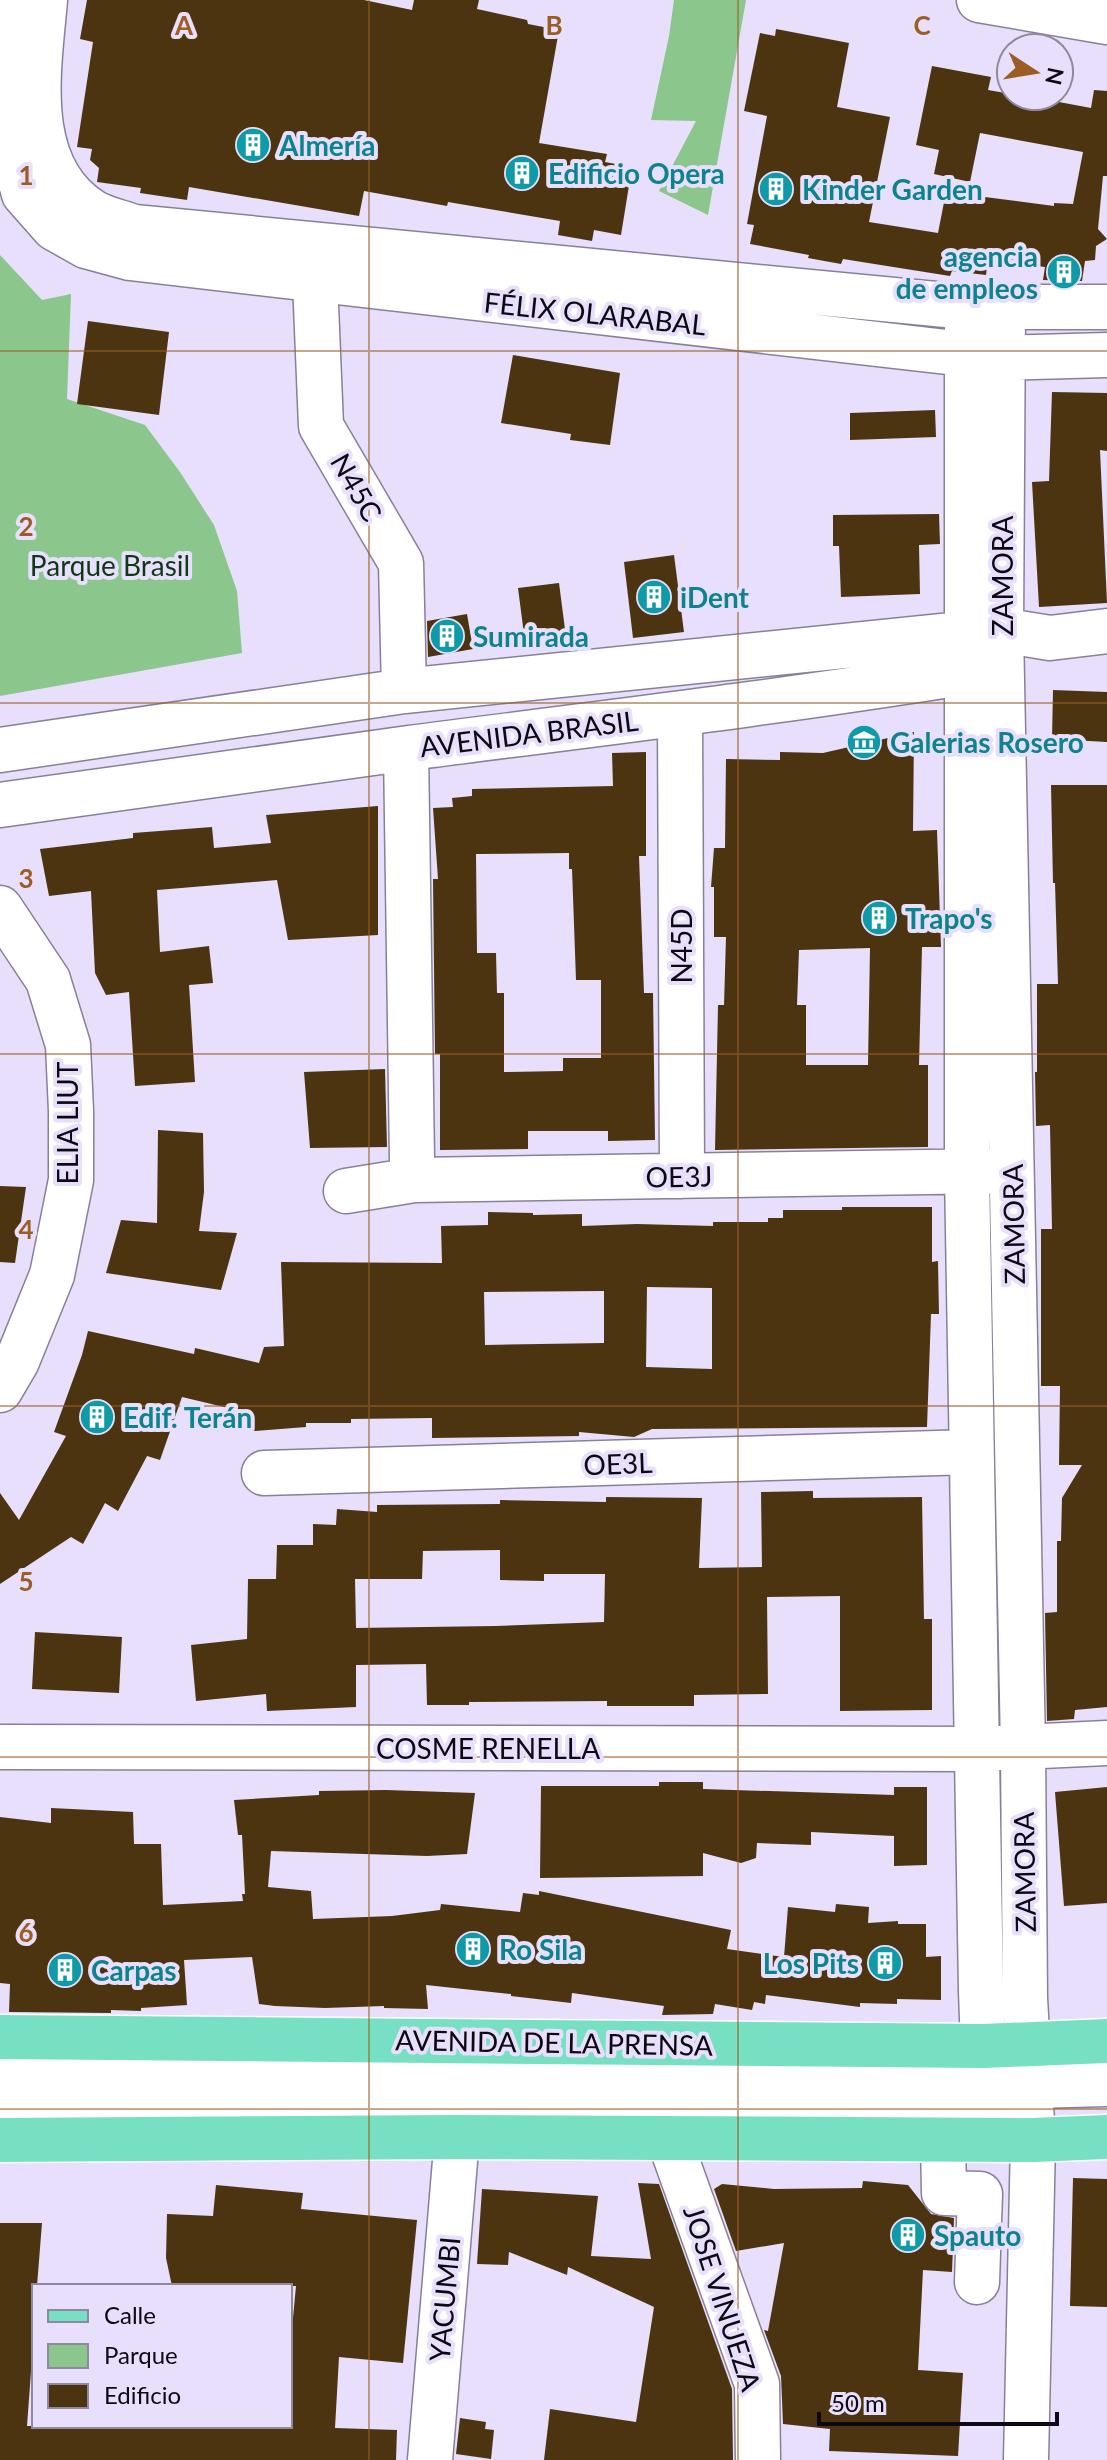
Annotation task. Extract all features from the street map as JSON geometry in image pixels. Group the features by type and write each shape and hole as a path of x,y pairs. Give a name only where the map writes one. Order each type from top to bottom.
{"main road":[{"name":"AVENIDA DE LA PRENSA","path":"0,2037 1014,2091 1107,2137"},
{"name":"AVENIDA DE LA PRENSA","path":"0,2140 457,2137 943,2140 1014,2091 1107,2041"}],"street":[{"path":"9,0 3,81 10,145 24,194 54,228 90,230 76,199 55,171 40,132 38,78 45,0"},
{"path":"979,0 1107,22"},
{"name":"FÉLIX OLARABAL","path":"90,230 134,227 985,308 1107,307"},
{"name":"FÉLIX OLARABAL","path":"90,230 130,258 315,281 984,356 1107,355"},
{"name":"N45C","path":"315,281 321,426 401,563 404,691"},
{"name":"ZAMORA","path":"985,308 984,650 967,1172 971,1452 977,1749 1014,2091"},
{"name":"AVENIDA BRASIL","path":"0,805 680,715 984,650 1107,631"},
{"name":"ZAMORA","path":"984,650 1012,1171 1023,1747 1014,2091"},
{"name":"AVENIDA BRASIL","path":"0,750 404,691 984,650"},
{"name":"N45D","path":"680,715 682,1176"},
{"path":"406,749 414,1180"},
{"name":"ELIA LIUT","path":"0,908 48,980 68,1045 71,1180 52,1275 17,1361 0,1390"},
{"name":"OE3J","path":"346,1191 414,1180 1012,1171"},
{"name":"OE3L","path":"264,1473 971,1452"},
{"name":"COSME RENELLA","path":"0,1747 977,1749 1107,1743"},
{"path":"0,2074 423,2073 1014,2091 1107,2118"},
{"path":"0,2104 415,2107 1014,2091 1107,2084"},
{"path":"1014,2091 1030,2283 1026,2460"},
{"name":"YACUMBI","path":"430,2460 457,2137"},
{"name":"JOSE VINUEZA","path":"669,2139 757,2384 758,2460"},
{"path":"943,2140 944,2193 980,2194 966,2282 1030,2283"}],"green space":[{"path":"674,0 746,0 708,215 659,191 696,121 651,120"},
{"name":"Parque Brasil","path":"0,255 42,300 71,294 67,399 145,425 214,525 237,591 242,653 0,696"}],"building":[{"path":"87,0 364,0 412,10 414,0 479,0 477,9 559,30 539,143 607,154 605,162 632,167 621,235 594,230 592,241 558,235 560,221 364,191 359,216 189,187 187,200 140,193 141,188 97,182 99,168 90,160 92,149 77,147 93,42 80,39"},
{"path":"776,29 849,43 837,107 890,117 869,222 938,233 946,192 1054,206 1054,203 1073,204 1083,152 980,133 970,182 934,174 939,150 916,145 932,66 991,77 988,90 995,91 995,112 1075,112 1075,105 1091,108 1094,90 1107,91 1107,176 1103,176 1098,229 1107,239 1096,246 1095,260 1085,261 1082,281 1043,280 1045,267 988,260 986,275 952,271 950,276 843,259 841,264 750,244 754,225 747,224 767,116 744,111 760,33 775,36"},
{"path":"88,321 169,332 159,415 77,404"},
{"path":"513,355 620,373 610,445 570,440 571,434 501,423"},
{"path":"1052,392 1107,393 1107,451 1100,450 1107,603 1039,607 1032,482 1049,481"},
{"path":"935,410 936,437 850,440 850,413"},
{"path":"939,514 940,544 919,545 920,594 841,597 839,546 833,546 833,515"},
{"name":"iDent","path":"674,555 684,632 633,638 624,562"},
{"path":"559,583 566,637 525,642 518,588"},
{"name":"Sumirada","path":"467,614 473,649 428,657 427,621"},
{"path":"1053,690 1107,692 1107,742 1052,739"},
{"path":"914,732 913,831 937,830 941,947 922,947 919,1065 928,1065 928,1147 715,1150 718,1005 724,1005 726,937 714,937 714,887 711,887 714,848 725,848 726,759 780,760 780,752 823,753","holes":["870,948 868,1065 806,1065 806,1005 797,1005 799,950"]},
{"path":"646,752 646,856 639,856 644,993 653,993 655,1140 608,1141 608,1131 528,1131 528,1149 440,1150 440,1054 435,1054 433,879 438,879 433,808 453,807 452,798 472,796 472,789 613,786 612,753","holes":["569,853 569,869 572,869 576,980 601,980 601,1058 563,1058 563,1071 504,1072 504,993 497,993 496,953 477,953 476,854"]},
{"path":"1051,785 1107,785 1107,1707 1075,1710 1074,1719 1047,1721 1045,1613 1057,1612 1057,1541 1061,1541 1062,1498 1082,1465 1059,1465 1060,1386 1041,1386 1041,1229 1052,1229 1050,1125 1036,1126 1035,1072 1037,984 1058,984"},
{"path":"378,806 378,935 288,940 277,880 157,890 160,952 209,946 213,983 189,985 195,1082 135,1086 129,992 106,995 95,973 91,891 49,896 40,849 133,838 133,833 212,827 214,848 271,843 266,815"},
{"path":"385,1069 387,1147 310,1148 304,1072"},
{"path":"158,1130 203,1133 204,1192 199,1231 237,1233 221,1290 106,1273 121,1220 157,1223"},
{"path":"0,1186 26,1187 15,1263 0,1262"},
{"path":"842,1207 932,1207 932,1262 938,1261 939,1314 931,1314 927,1427 652,1429 634,1437 579,1432 579,1436 432,1438 432,1418 351,1419 351,1423 306,1423 306,1427 255,1431 240,1427 245,1412 182,1397 160,1460 147,1456 118,1511 105,1503 83,1544 71,1537 0,1584 0,1493 19,1520 66,1436 54,1432 88,1331 194,1354 195,1348 259,1363 264,1347 284,1346 281,1262 442,1263 441,1226 488,1225 488,1212 582,1214 582,1226 713,1226 713,1222 768,1222 768,1218 783,1218 783,1210 842,1210","holes":["647,1287 712,1288 712,1369 646,1367","604,1291 604,1343 485,1345 484,1292"]},
{"path":"813,1491 813,1498 922,1497 924,1619 932,1619 932,1710 840,1711 840,1596 767,1597 768,1694 694,1695 694,1706 607,1706 607,1701 427,1705 426,1664 356,1665 356,1707 267,1711 266,1694 196,1701 191,1645 247,1639 248,1579 276,1579 277,1545 313,1545 313,1524 336,1525 337,1509 377,1512 377,1505 500,1504 500,1500 606,1502 606,1497 702,1498 699,1568 762,1567 761,1492","holes":["500,1550 500,1580 544,1581 544,1574 605,1574 604,1622 356,1628 355,1579 422,1579 423,1551"]},
{"path":"35,1632 122,1637 119,1693 32,1689"},
{"path":"659,1782 703,1782 703,1789 894,1795 894,1787 927,1787 927,1865 894,1866 894,1836 811,1832 811,1845 757,1843 756,1858 741,1863 703,1853 703,1876 540,1878 541,1786 659,1786"},
{"path":"1107,1787 1107,1903 1064,1906 1055,1792"},
{"path":"319,1791 475,1793 467,1854 427,1856 271,1851 268,1887 311,1891 313,1919 392,1916 440,1910 441,1904 520,1912 523,1893 539,1895 539,1891 731,1930 727,1949 784,1957 788,1907 835,1912 836,1904 869,1907 868,1923 898,1921 898,1924 926,1924 926,1957 941,1956 941,2000 897,1999 897,2004 860,2003 860,2007 766,1995 765,2004 754,2002 752,2010 715,2004 713,2014 662,2015 664,2006 572,1993 571,2003 426,1985 428,2009 275,2006 259,2004 252,1957 184,1960 187,2005 141,2008 141,2011 111,2010 111,2013 9,2012 10,1984 0,1983 0,1817 51,1823 51,1808 133,1812 134,1844 161,1844 163,1905 243,1901 242,1835 238,1835 234,1800 319,1795"},
{"path":"1073,2178 1107,2179 1107,2307 1070,2306"},
{"path":"863,2181 908,2185 931,2214 954,2218 952,2272 923,2270 918,2370 963,2373 958,2456 829,2451 830,2429 783,2424 781,2376 764,2330 768,2331 784,2243 736,2251 714,2189 722,2184 774,2189 862,2188"},
{"path":"638,2183 659,2184 732,2389 733,2460 544,2460 550,2409 636,2422 654,2307 568,2267 567,2275 509,2252 508,2265 477,2264 482,2189 598,2196 591,2256 651,2259"},
{"path":"216,2185 303,2193 301,2209 417,2220 403,2363 339,2357 335,2428 397,2430 396,2460 0,2460 0,2223 42,2223 37,2284 32,2284 32,2358 27,2426 292,2428 292,2329 296,2286 172,2284 166,2258 167,2214 213,2216"},
{"path":"460,2418 486,2422 485,2429 494,2430 491,2459 456,2454"}],"place":[{"name":"Almería","path":"253,145"},
{"name":"Edificio Opera","path":"522,173"},
{"name":"Kinder Garden","path":"776,189"},
{"name":"agencia de empleos","path":"1064,272"},
{"name":"iDent","path":"654,597"},
{"name":"Sumirada","path":"447,636"},
{"name":"Galerias Rosero","path":"864,742"},
{"name":"Trapo's","path":"879,918"},
{"name":"Edif. Terán","path":"97,1417"},
{"name":"Ro Sila","path":"473,1949"},
{"name":"Los Pits","path":"885,1963"},
{"name":"Carpas","path":"65,1970"},
{"name":"Spauto","path":"908,2235"}]}
